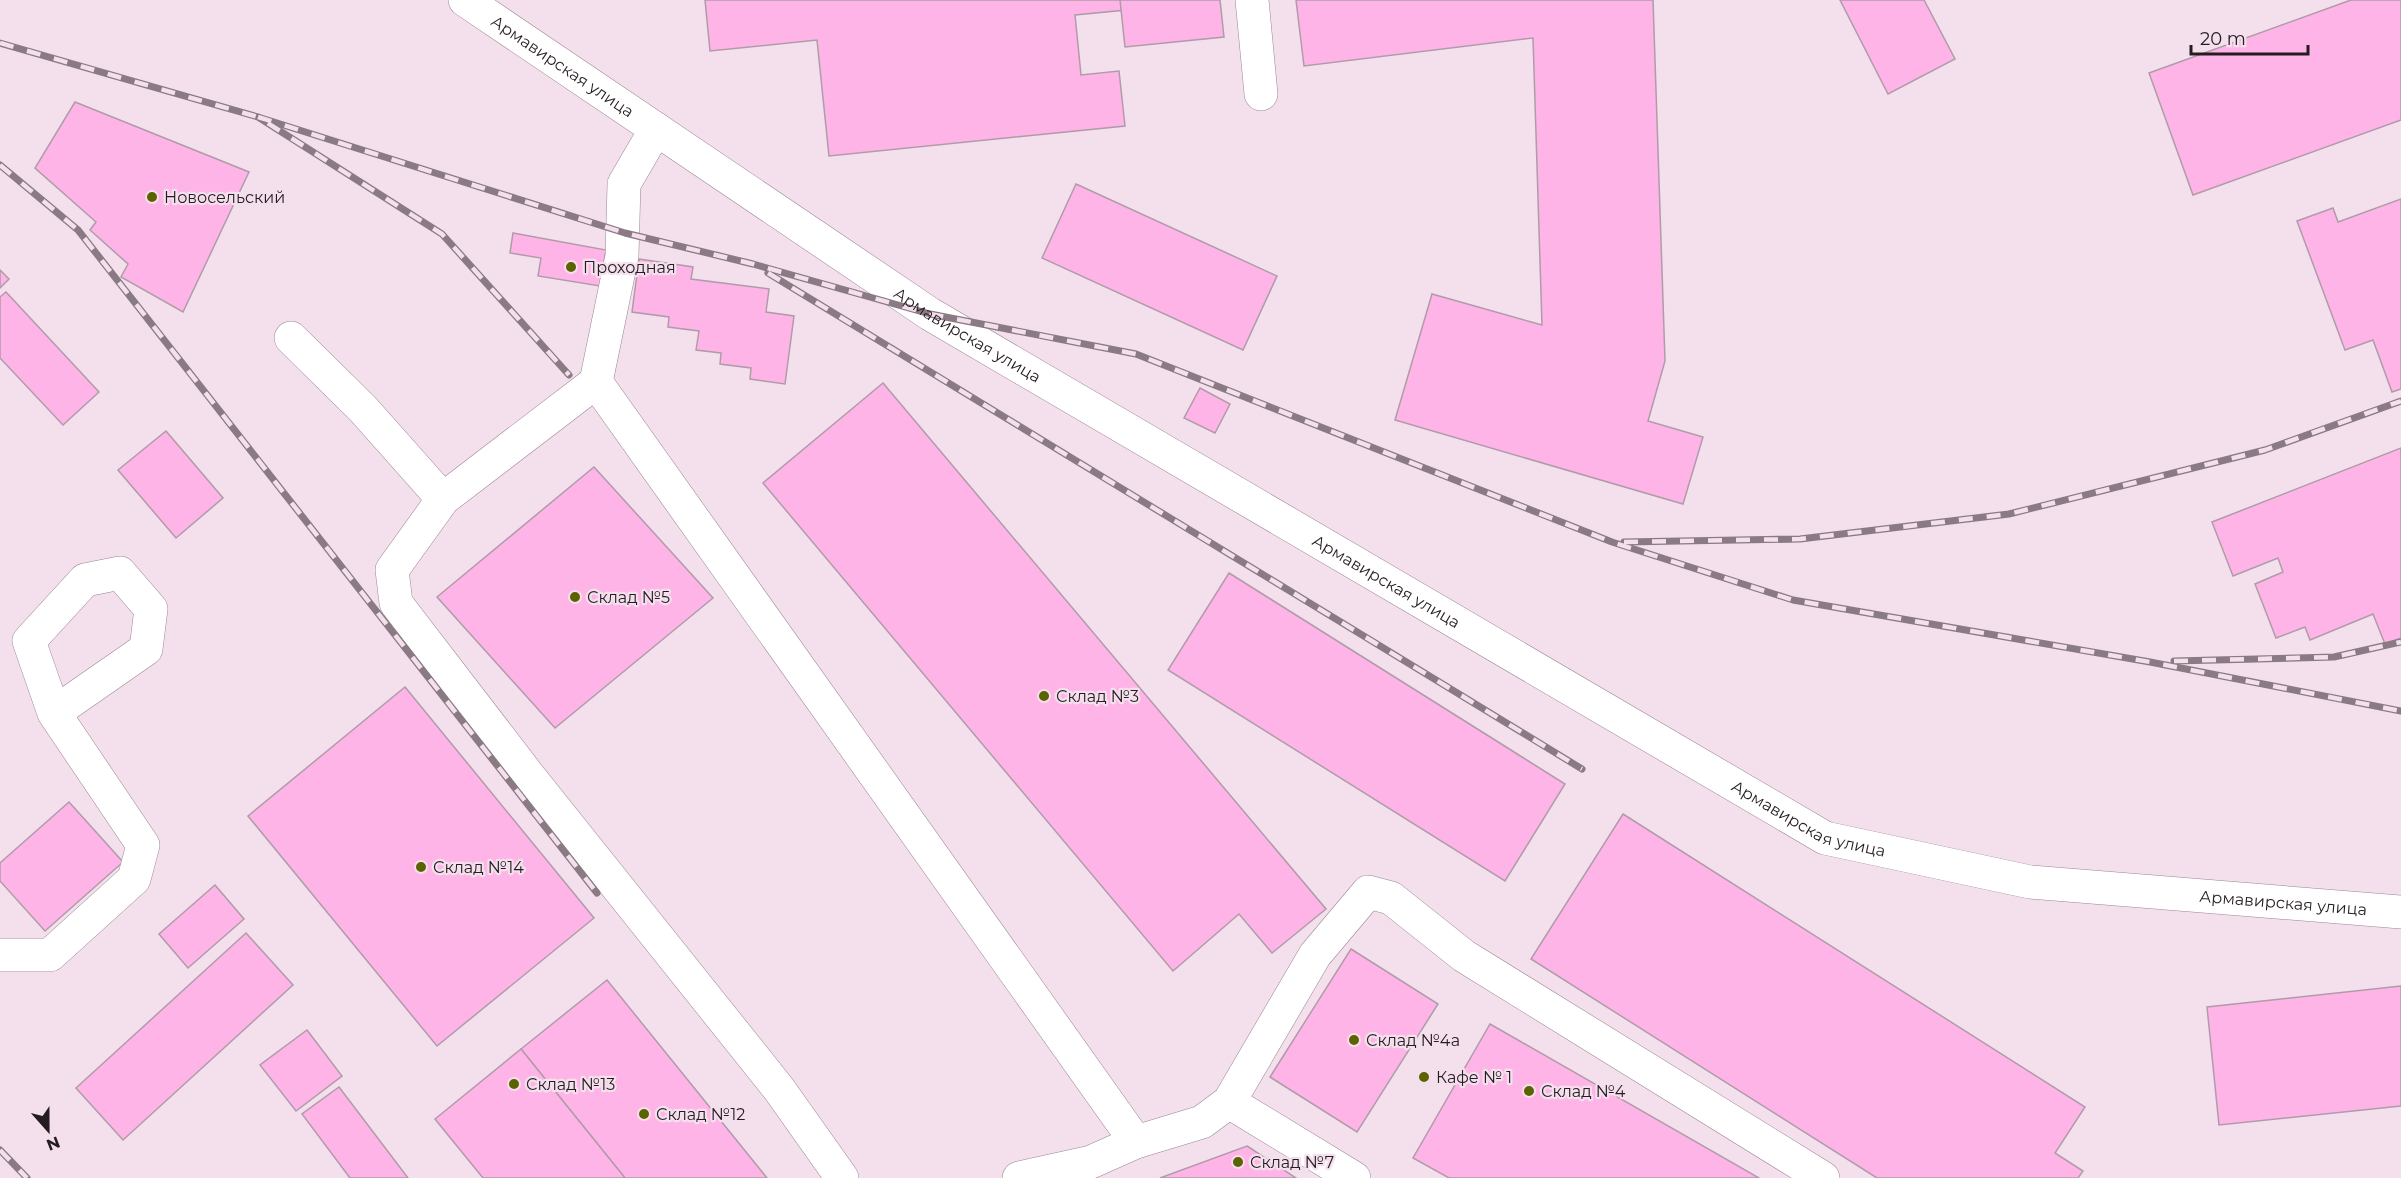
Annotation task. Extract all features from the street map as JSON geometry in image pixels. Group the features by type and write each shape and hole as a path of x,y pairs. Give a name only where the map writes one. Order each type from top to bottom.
{"main road":[{"name":"Армавирская улица","path":"465,0 930,314 1826,838 2030,882 2401,912"},
{"path":"1252,0 1261,94"},
{"path":"656,129 624,184 622,256 596,382 443,500 392,570 396,603 528,776 779,1089 842,1178"},
{"path":"291,338 363,409 443,500"},
{"path":"596,382 1136,1142"},
{"path":"0,955 50,955 134,879 143,845 54,713"},
{"path":"1019,1178 1094,1170 1136,1142 1202,1122 1229,1102 1315,955 1368,892 1391,898 1464,956 1823,1178"},
{"path":"1229,1102 1354,1178"}],"building":[{"path":"705,0 1146,0 1147,8 1075,15 1081,75 1119,71 1125,126 829,156 817,40 710,51"},
{"path":"1120,0 1220,0 1224,37 1125,47"},
{"path":"1296,0 1653,0 1665,361 1648,421 1703,437 1683,504 1395,420 1432,294 1542,325 1533,38 1304,66"},
{"path":"1840,0 1924,0 1955,59 1888,94"},
{"path":"2351,0 2401,0 2401,120 2193,195 2149,73"},
{"name":"Новосельский","path":"75,102 249,172 183,312 121,277 128,264 90,230 96,222 35,168"},
{"path":"1076,184 1277,276 1243,350 1042,258"},
{"path":"2401,199 2401,389 2392,392 2373,340 2345,350 2297,221 2333,208 2338,222"},
{"name":"Проходная","path":"513,233 606,250 600,286 538,276 541,258 510,253"},
{"path":"639,259 693,267 691,279 769,289 766,312 794,316 785,384 750,379 751,368 720,364 721,353 696,350 699,331 668,327 669,317 632,312"},
{"path":"0,270 9,279 0,288"},
{"path":"6,292 99,392 63,425 0,358 0,297"},
{"name":"Склад №3","path":"883,383 1326,909 1272,953 1239,914 1173,971 763,483"},
{"path":"1200,388 1230,404 1215,433 1184,418"},
{"path":"166,431 223,498 176,538 118,470"},
{"path":"2401,448 2401,638 2385,644 2373,614 2310,640 2305,627 2276,638 2255,584 2283,572 2278,558 2233,576 2212,522"},
{"name":"Склад №5","path":"594,467 713,598 555,728 437,597"},
{"path":"1229,573 1565,784 1505,881 1168,670"},
{"name":"Склад №14","path":"405,687 594,918 437,1046 248,816"},
{"path":"69,802 123,862 45,931 0,881 0,863"},
{"path":"1623,814 2085,1107 2055,1153 2083,1171 2078,1178 1877,1178 1531,959"},
{"path":"215,885 244,919 188,968 159,934"},
{"path":"246,933 293,985 123,1140 76,1088"},
{"name":"Склад №4а","path":"1351,949 1438,1004 1357,1132 1270,1077"},
{"name":"Склад №12","path":"607,980 767,1178 625,1178 521,1049"},
{"path":"2401,986 2401,1106 2219,1125 2207,1007"},
{"name":"Склад №4","path":"1490,1024 1759,1178 1449,1178 1413,1158"},
{"path":"307,1030 342,1076 296,1111 260,1065"},
{"name":"Склад №13","path":"521,1049 625,1178 483,1178 435,1119"},
{"path":"339,1087 408,1178 350,1178 302,1114"},
{"name":"Склад №7","path":"1247,1146 1296,1178 1160,1178"}],"railway":[{"path":"0,43 258,117 442,234 569,375"},
{"path":"258,117 625,233 753,264 930,314 1136,354 1612,542 1793,600 2150,662 2401,711"},
{"path":"0,165 78,230 597,893"},
{"path":"768,273 1582,769"},
{"path":"1624,542 1800,539 2009,514 2265,450 2401,401"},
{"path":"2174,661 2334,657 2401,642"},
{"path":"0,1150 27,1178"}],"place":[{"name":"Новосельский","path":"152,197"},
{"name":"Проходная","path":"571,267"},
{"name":"Склад №5","path":"575,597"},
{"name":"Склад №3","path":"1044,696"},
{"name":"Склад №14","path":"421,867"},
{"name":"Склад №4а","path":"1354,1040"},
{"name":"Кафе № 1","path":"1424,1077"},
{"name":"Склад №13","path":"514,1084"},
{"name":"Склад №4","path":"1529,1091"},
{"name":"Склад №12","path":"644,1114"},
{"name":"Склад №7","path":"1238,1162"}]}
